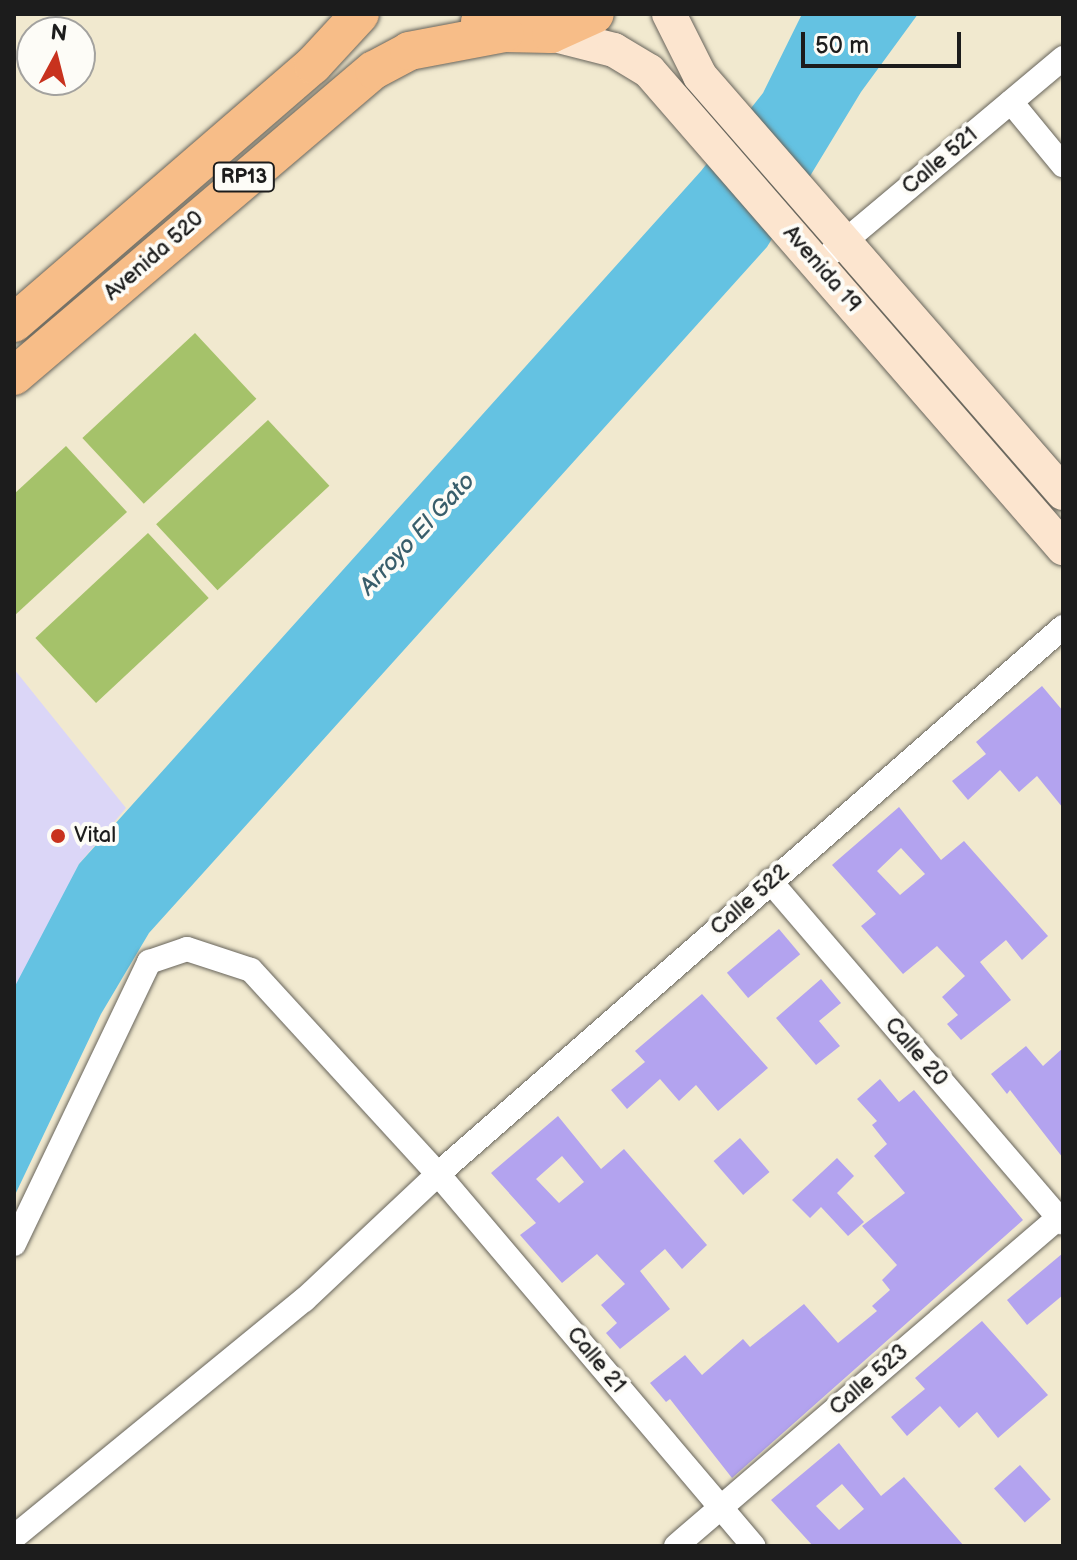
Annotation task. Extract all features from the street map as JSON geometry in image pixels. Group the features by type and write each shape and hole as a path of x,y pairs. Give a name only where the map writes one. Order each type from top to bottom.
{"main road":[{"name":"Avenida 520","path":"14,323 313,65 360,14"},
{"name":"RP13","path":"463,14 504,33 551,34 595,14"},
{"name":"Avenida 19","path":"669,14 700,76 810,203 830,254 1063,548"},
{"name":"Avenida 520","path":"14,376 374,70 409,51 504,33"},
{"name":"Avenida 19","path":"551,34 614,50 649,71 784,226 830,254 1063,493"}],"street":[{"name":"Calle 521","path":"830,254 1063,58"},
{"path":"1011,102 1063,165"},
{"name":"Calle 522","path":"14,1537 304,1300 438,1174 1063,627"},
{"name":"Calle 20","path":"770,881 1062,1218"},
{"name":"Calle 21","path":"14,1244 149,962 187,949 251,970 438,1174 754,1546"},
{"name":"Calle 523","path":"676,1546 1062,1218"}],"shaded area":[{"name":"Vital","path":"14,669 126,808 79,864 14,1000"}],"green space":[{"path":"195,333 256,399 144,504 82,438"},
{"path":"268,420 329,486 217,590 156,524"},
{"path":"66,446 127,512 14,616 14,494"},
{"path":"148,533 209,598 96,703 35,638"}],"water":[{"name":"Arroyo El Gato","path":"802,14 918,14 861,92 767,247 149,933 101,1014 14,1197 14,988 79,864 701,171 763,93"}],"building":[{"path":"1042,686 1063,711 1063,808 1037,776 1019,792 1000,770 968,800 952,781 986,754 976,742"},
{"path":"899,807 941,860 964,841 1048,936 1022,960 1006,940 980,962 1011,1000 961,1040 947,1024 958,1015 942,997 965,976 937,946 903,974 861,926 876,914 832,865","holes":["901,848 925,874 900,895 877,871"]},
{"path":"779,929 800,954 748,998 727,973"},
{"path":"821,979 841,1003 819,1021 840,1046 816,1065 776,1018"},
{"path":"702,994 768,1068 718,1111 696,1085 679,1101 660,1079 627,1109 611,1090 645,1062 635,1051"},
{"path":"1026,1046 1043,1066 1063,1048 1063,1158 1010,1090 1007,1094 991,1074"},
{"path":"880,1079 899,1102 914,1090 1023,1220 732,1478 670,1399 666,1402 650,1383 685,1355 702,1375 743,1339 750,1347 804,1304 838,1343 877,1311 872,1306 890,1290 882,1280 897,1265 862,1226 905,1193 874,1156 887,1144 872,1125 877,1121 857,1099"},
{"path":"558,1116 601,1169 624,1149 707,1245 682,1269 665,1249 640,1271 670,1309 620,1349 606,1333 617,1323 601,1305 625,1284 597,1254 562,1283 520,1235 536,1223 491,1173","holes":["562,1156 584,1182 559,1203 536,1179"]},
{"path":"740,1138 770,1172 743,1195 714,1161"},
{"path":"837,1158 854,1176 837,1193 864,1222 848,1236 821,1207 810,1218 792,1200"},
{"path":"1063,1253 1063,1295 1027,1325 1007,1300"},
{"path":"982,1321 1048,1395 998,1438 977,1412 959,1428 940,1406 907,1436 891,1417 925,1389 915,1378"},
{"path":"839,1443 881,1496 904,1477 964,1546 813,1546 771,1500","holes":["842,1484 864,1509 839,1530 816,1506"]},
{"path":"1020,1465 1051,1499 1025,1523 994,1488"}],"place":[{"name":"Vital","path":"58,836"}]}
